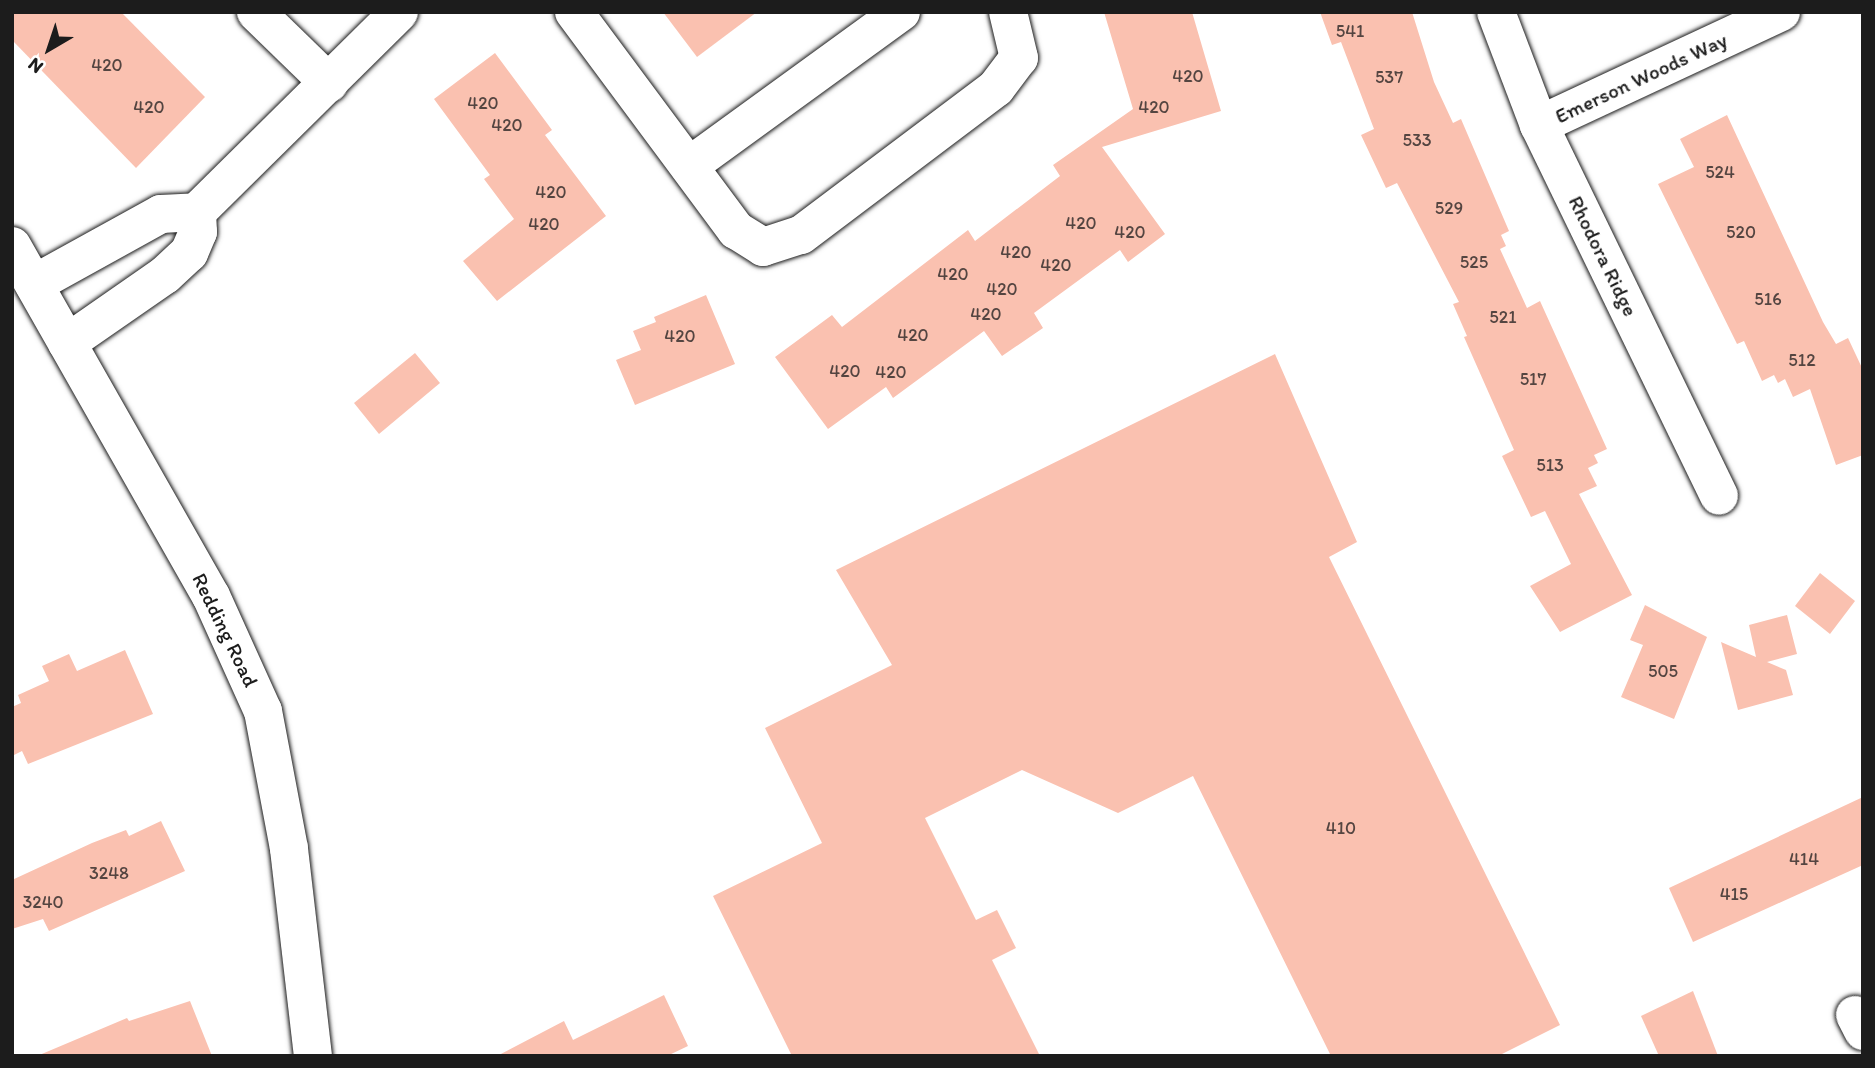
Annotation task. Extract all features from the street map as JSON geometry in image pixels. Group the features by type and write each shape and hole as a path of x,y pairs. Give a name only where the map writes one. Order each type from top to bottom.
{"street":[{"path":"256,12 329,83"},
{"path":"34,284 161,214 197,212 399,12"},
{"path":"574,12 736,230 763,247 801,235 996,88 1019,58 1008,12"},
{"path":"689,166 901,12"},
{"name":"Rhodora Ridge","path":"1496,12 1539,125 1719,496"},
{"name":"Emerson Woods Way","path":"1539,125 1781,12"},
{"path":"67,343 165,275 189,253 198,232 197,212"},
{"name":"Redding Road","path":"12,246 211,596 263,711 289,849 313,1056"}],"building":[{"path":"12,12 121,12 205,97 136,168 12,40"},
{"path":"663,12 757,12 697,57"},
{"path":"1104,12 1192,12 1221,111 1102,147 1165,234 1128,262 1120,250 1034,313 1043,328 1002,356 984,331 893,398 886,387 828,429 775,357 832,315 842,327 968,230 975,241 1060,176 1053,165 1133,109"},
{"path":"1320,12 1412,12 1434,82 1453,123 1461,119 1509,231 1501,235 1506,246 1500,249 1527,308 1540,301 1607,449 1594,455 1598,463 1588,468 1597,486 1579,494 1632,595 1560,632 1530,586 1571,564 1545,511 1531,517 1502,456 1514,450 1464,337 1467,336 1453,304 1459,302 1397,183 1386,188 1361,135 1374,129 1341,42 1332,45"},
{"path":"495,53 552,130 545,135 606,216 497,301 463,261 514,219 484,179 490,175 434,99"},
{"path":"1727,115 1823,322 1836,344 1848,338 1863,370 1863,455 1836,465 1810,389 1793,397 1785,379 1778,383 1774,375 1762,381 1744,341 1737,344 1658,184 1694,167 1680,139"},
{"path":"706,295 735,364 635,405 616,360 641,350 633,331 656,322 654,317"},
{"path":"415,353 440,383 379,434 354,403"},
{"path":"1275,354 1357,542 1329,557 1560,1025 1498,1056 1331,1056 1193,776 1118,813 1022,770 925,818 976,920 997,910 1016,948 992,960 1040,1056 792,1056 713,896 822,843 765,728 892,665 836,570"},
{"path":"1820,573 1855,601 1830,634 1795,606"},
{"path":"1645,605 1707,637 1674,719 1621,697 1643,645 1630,640"},
{"path":"1787,615 1797,654 1767,662 1786,670 1793,695 1738,710 1721,642 1756,657 1749,625"},
{"path":"125,650 153,714 28,764 22,751 12,756 12,707 21,703 18,695 49,681 42,666 69,654 77,671"},
{"path":"1863,797 1863,865 1693,942 1669,888"},
{"path":"161,821 185,871 49,931 43,919 12,929 12,880 92,843 126,830 129,836"},
{"path":"1693,991 1718,1056 1659,1056 1641,1016"},
{"path":"664,995 688,1046 667,1056 497,1056 564,1021 573,1040"},
{"path":"190,1001 212,1056 37,1056 127,1018 129,1021"}]}
